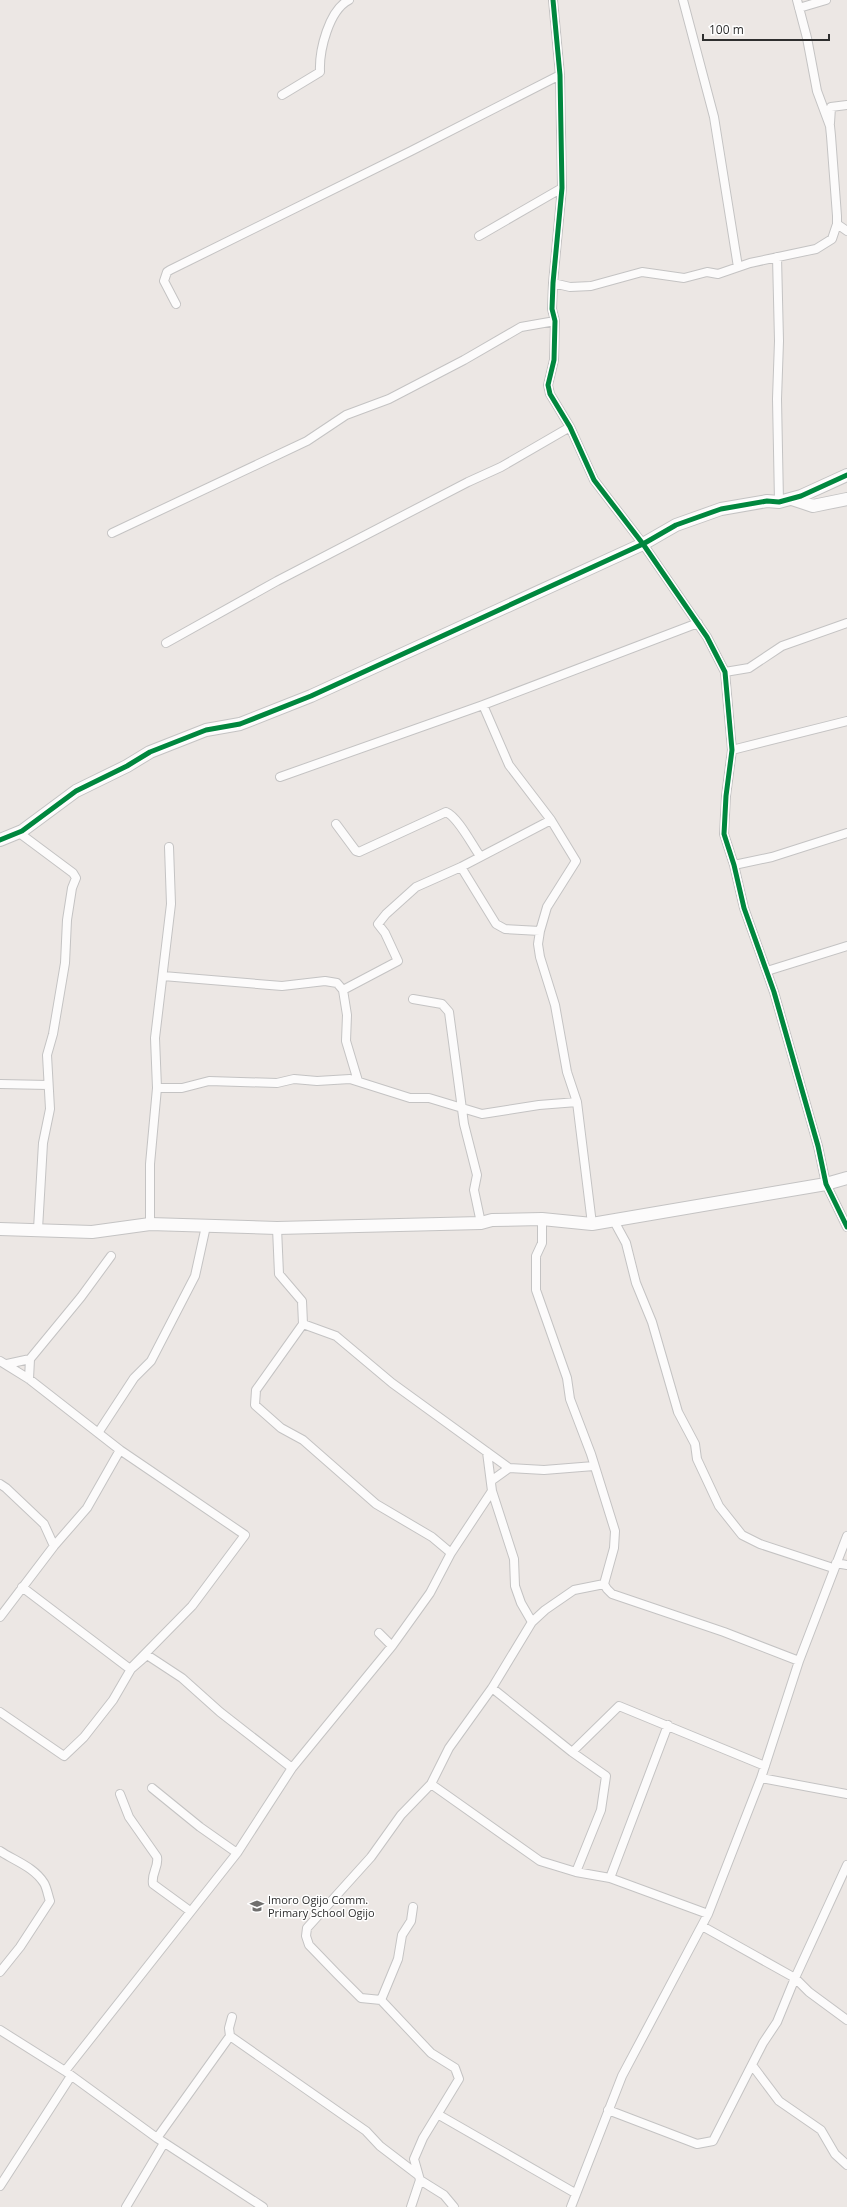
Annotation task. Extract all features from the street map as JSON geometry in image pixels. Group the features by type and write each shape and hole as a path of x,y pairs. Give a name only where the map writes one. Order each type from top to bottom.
{"street":[{"path":"282,95 320,72 321,45 328,32 334,14 349,0"},
{"path":"553,0 560,75 562,188 553,283 552,309 555,321 554,360 548,385 550,394 570,427 594,480 643,544 707,636 725,672 732,750 726,796 724,834 734,865 744,908 767,971 816,1139 826,1184 847,1227"},
{"path":"683,0 714,117 738,267"},
{"path":"826,0 798,4 808,38 817,91 830,126"},
{"path":"176,304 164,281 166,272 411,151 560,75"},
{"path":"553,283 570,287 591,286 642,272 684,278 707,272 718,274 738,267 824,245 832,239 837,224 834,159 830,126 831,108 847,105"},
{"path":"479,236 562,188"},
{"path":"837,224 847,231"},
{"path":"777,257 779,341 777,399 779,502"},
{"path":"112,533 307,441 346,415 389,399 464,360 521,327 555,321"},
{"path":"166,643 277,580 468,482 501,467 570,427"},
{"path":"0,840 18,832 53,810 76,791 128,766 150,752 206,730 240,724 311,696 643,544 676,525 721,509 792,499 847,475"},
{"path":"792,499 813,506 847,499"},
{"path":"725,672 749,668 782,646 847,623"},
{"path":"280,777 483,705 698,624"},
{"path":"483,705 509,765 551,820 576,861 548,907 540,931 538,944 540,957 555,1005 567,1072 577,1102 592,1224"},
{"path":"732,750 847,721"},
{"path":"336,824 356,851 359,852 446,812 450,814 480,856"},
{"path":"343,990 398,961 385,933 378,924 386,914 416,887 460,867 551,820"},
{"path":"18,832 73,873 76,878 72,888 67,920 65,963 54,1034 47,1055 50,1109 43,1144 38,1229"},
{"path":"734,865 772,857 847,833"},
{"path":"150,1224 150,1164 157,1088 155,1038 171,904 169,847"},
{"path":"460,867 496,924 505,929 540,931"},
{"path":"767,971 847,946"},
{"path":"163,976 282,986 325,981 337,983 343,990 347,1015 346,1041 358,1081"},
{"path":"413,999 442,1004 447,1008 462,1108 477,1175 474,1190 481,1223"},
{"path":"157,1088 182,1088 209,1081 276,1083 294,1079 358,1081 377,1089 410,1098 429,1098 482,1114 539,1105 577,1102"},
{"path":"0,1084 48,1085"},
{"path":"0,1229 38,1229 92,1232 150,1224 277,1228 481,1223 492,1220 542,1219 592,1224 826,1184 847,1178"},
{"path":"542,1219 542,1243 536,1256 536,1290 566,1378 570,1399 604,1491 615,1531 614,1548 604,1584 606,1589 612,1594 724,1632 799,1661"},
{"path":"614,1221 626,1243 636,1283 652,1322 678,1412 695,1444 697,1459 719,1506 742,1534 760,1544 835,1565 847,1565"},
{"path":"98,1433 134,1378 151,1361 195,1276 206,1226"},
{"path":"277,1228 279,1274 302,1301 303,1324 256,1390 255,1405 281,1428 303,1440 376,1504 432,1538 451,1553"},
{"path":"29,1379 30,1359 81,1297 111,1256"},
{"path":"303,1324 336,1336 392,1383 509,1468 544,1470 594,1466"},
{"path":"3,1362 30,1359"},
{"path":"3,1362 29,1379 120,1450 245,1535 192,1606 130,1669 22,1587"},
{"path":"0,1617 54,1546 87,1508 120,1450"},
{"path":"487,1452 492,1491 514,1559 515,1586 521,1603 532,1622"},
{"path":"491,1481 509,1468"},
{"path":"0,1484 44,1524 54,1546"},
{"path":"0,2186 2,2177 68,2073 190,1911 238,1853 292,1768 392,1646 430,1593 451,1553 492,1491"},
{"path":"571,2207 575,2193 622,2076 708,1914 761,1778 799,1661 847,1536"},
{"path":"410,2207 419,2178 414,2159 423,2138 439,2115 459,2079 455,2068 431,2053 380,2000 361,1998 309,1945 306,1936 307,1928 371,1857 401,1815 431,1784 449,1748 492,1688 532,1622 545,1610 574,1590 604,1584"},
{"path":"379,1634 392,1646"},
{"path":"0,1712 64,1756 84,1737 113,1700 131,1669 147,1655 182,1678 220,1712 292,1768"},
{"path":"492,1688 572,1752 606,1776 601,1810 576,1872"},
{"path":"572,1752 619,1706 765,1766"},
{"path":"610,1878 668,1725"},
{"path":"761,1778 847,1794"},
{"path":"431,1784 540,1861 576,1872 610,1878 708,1914"},
{"path":"152,1788 200,1827 238,1853"},
{"path":"120,1794 129,1817 157,1857 158,1863 152,1876 153,1884 190,1911"},
{"path":"0,1851 14,1861 26,1865 44,1883 50,1901 20,1947 0,1972"},
{"path":"608,2110 697,2144 705,2144 713,2141 752,2065 778,2022 795,1978 844,1881 847,1864"},
{"path":"380,2000 398,1959 402,1935 410,1921 413,1907"},
{"path":"702,1926 795,1978 809,1992 847,2020"},
{"path":"126,2207 161,2140 230,2036 229,2028 232,2017"},
{"path":"0,2030 68,2073 161,2140 260,2206"},
{"path":"230,2036 366,2131 380,2146 419,2178 444,2195 454,2207"},
{"path":"752,2065 779,2101 821,2130 835,2154 847,2166"},
{"path":"439,2115 575,2193"}],"cycle path":[{"path":"553,0 560,75 562,188 553,283 552,309 555,321 554,360 548,385 550,394 570,427 594,480 643,544 707,637 725,672 732,750 726,796 724,834 734,865 744,908 774,992 818,1146 826,1184 847,1227"},
{"path":"0,840 22,831 76,791 127,766 150,752 206,730 240,724 311,696 643,544 676,525 721,509 767,501 779,502 801,496 847,475"}],"place":[{"name":"Imoro Ogijo Comm. Primary School Ogijo","path":"257,1906"}]}
